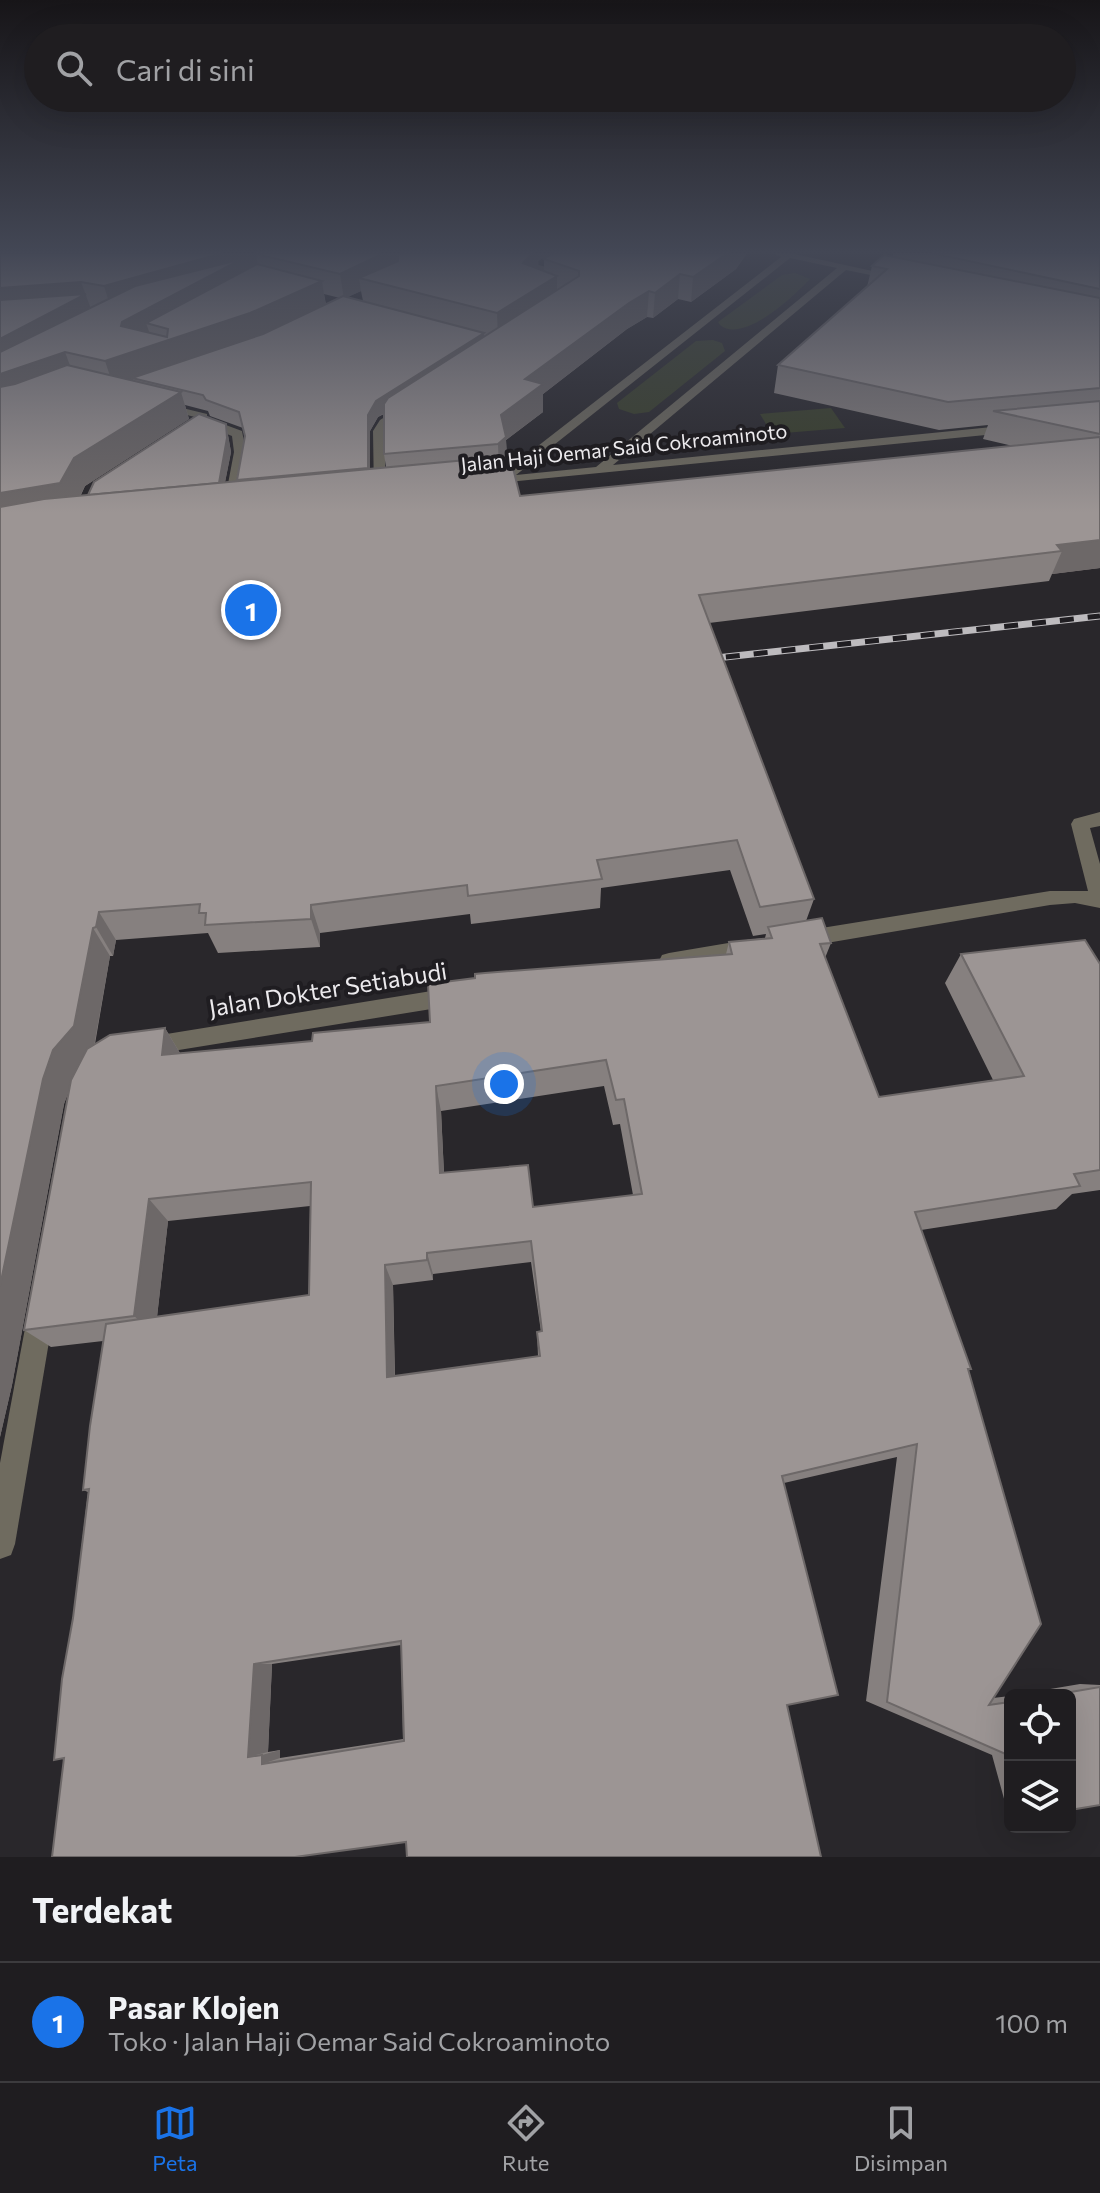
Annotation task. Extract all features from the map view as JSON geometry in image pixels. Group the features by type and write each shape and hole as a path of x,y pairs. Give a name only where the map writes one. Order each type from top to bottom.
{"street":[{"path":"501,480 676,340"},
{"path":"599,471 753,340"},
{"path":"379,491 379,431 384,422 423,397"},
{"path":"143,402 200,415 202,420 238,434 240,452 231,505"},
{"path":"171,441 202,420"},
{"name":"Jalan Haji Oemar Said Cokroaminoto","path":"471,483 1022,429"},
{"path":"364,492 394,490"},
{"path":"216,507 246,504"},
{"path":"644,965 1050,898 1075,896 1100,900 1080,824 1082,821 1100,819"},
{"name":"Jalan Dokter Setiabudi","path":"126,1050 473,993"},
{"path":"0,1544 44,1293"}],"green space":[{"path":"696,341 722,343 725,351 649,412 634,414 619,409 617,403"},
{"path":"831,408 845,428 772,434 760,414"}],"building":[{"path":"25,340 169,340 105,361 65,352 0,374 0,352"},
{"path":"246,340 473,340 376,401 368,415 368,468 237,480 245,436 239,412 206,400 203,395 132,378"},
{"path":"479,340 579,340 525,379 543,384 501,415 506,437 498,444 384,454 384,404 388,398"},
{"path":"807,340 1100,340 1100,388 948,402 778,365"},
{"path":"67,365 181,392 74,458 60,483 0,493 0,387"},
{"path":"1100,401 1100,434 993,411"},
{"path":"199,414 226,424 227,438 219,483 88,495 94,482"},
{"path":"1100,437 1100,540 1057,545 1062,551 699,595 814,899 760,907 737,840 597,860 602,879 468,896 467,885 311,905 311,919 205,925 206,913 199,913 200,904 99,912 96,927 93,928 74,1026 53,1050 43,1079 0,1286 0,507 44,499 510,456 520,496"},
{"path":"822,918 831,943 820,944 879,1097 1024,1076 961,954 1085,940 1100,964 1100,1170 1074,1174 1080,1186 915,1212 971,1369 968,1369 1041,1624 989,1705 1004,1703 1004,1753 887,1702 917,1444 782,1476 838,1695 787,1705 821,1857 407,1857 406,1842 295,1857 52,1857 64,1758 54,1760 62,1679 89,1489 83,1490 106,1324 309,1295 311,1182 149,1199 134,1316 24,1330 71,1080 87,1049 110,1035 165,1028 162,1055 312,1041 313,1033 430,1022 428,984 475,978 475,974 485,973 732,954 729,942 772,938 768,927","holes":["606,1060 616,1100 624,1099 642,1194 533,1207 528,1165 440,1173 436,1086","531,1241 542,1331 537,1332 540,1356 387,1377 385,1265 427,1260 427,1253","401,1641 404,1741 262,1764 262,1755 248,1757 254,1664"]},
{"path":"1100,1687 1100,1805 1076,1809 1076,1761 1076,1691"}],"railway":[{"path":"698,660 1100,616"}],"place":[{"name":"Pasar Klojen","path":"251,610"}]}
